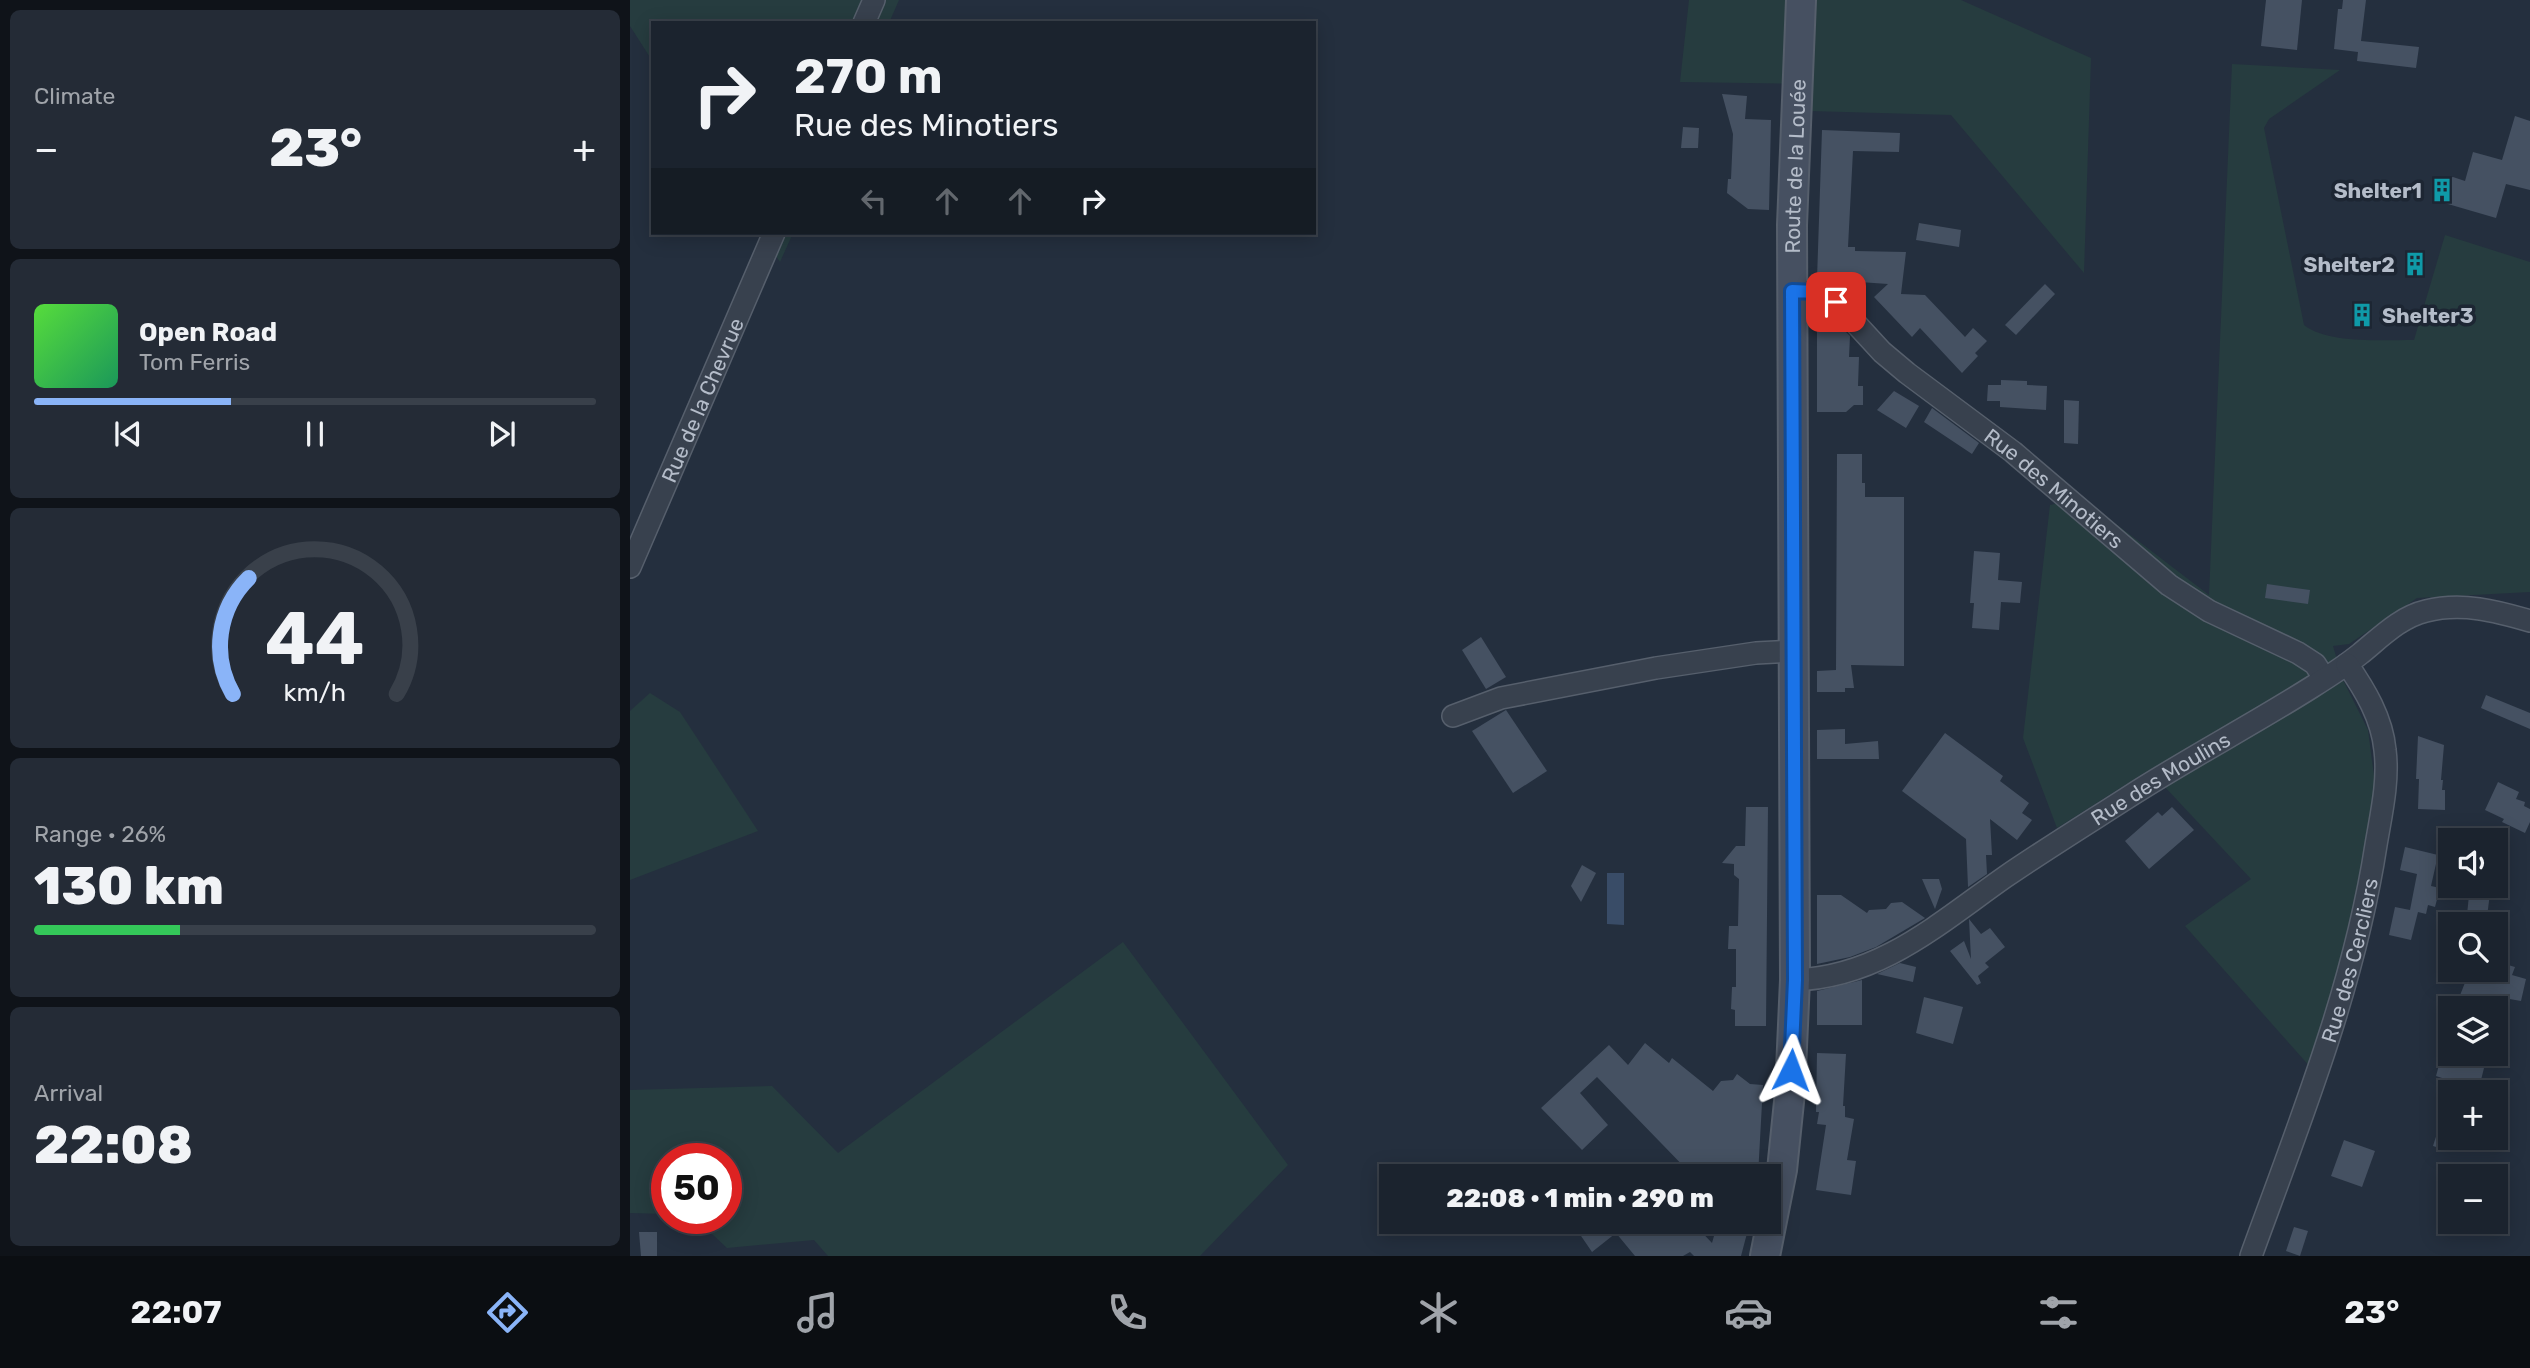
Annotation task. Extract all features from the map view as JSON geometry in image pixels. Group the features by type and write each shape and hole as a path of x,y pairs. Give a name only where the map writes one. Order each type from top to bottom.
{"main road":[{"name":"Route de la Louée","path":"1765,1256 1790,1092 1795,980 1792,225 1801,0"}],"street":[{"path":"865,21 874,0"},
{"name":"Rue de la Chevrue","path":"630,567 773,235"},
{"name":"Rue des Minotiers","path":"1792,291 1817,292 1836,302 1882,352 2013,452 2169,585 2208,611 2298,653 2315,664 2324,678"},
{"name":"Rue des Moulins","path":"1795,980 1836,976 1910,945 2008,875 2131,795 2347,664 2400,622 2423,611 2449,607 2473,607 2530,621"},
{"path":"1452,716 1501,698 1656,668 1756,653 1793,651"},
{"name":"Rue des Cercliers","path":"2251,1256 2335,1024 2371,875 2386,753 2381,728 2371,702 2347,664"}],"green space":[{"path":"630,0 899,0 890,21 651,21 651,59 630,26"},
{"path":"1689,0 1961,0 2091,58 2084,273 1951,115 1810,111 1810,84 1680,82"},
{"path":"2232,64 2340,70 2269,119 2264,128 2304,325 2314,331 2341,338 2414,340 2445,235 2530,262 2530,592 2417,598 2349,644 2333,646 2343,680 2368,730 2376,791 2362,896 2312,1069 2185,926 2251,879 2149,770 2057,828 2023,738 2050,505 2082,498 2209,595"},
{"path":"762,235 792,235 780,262"},
{"path":"650,693 680,712 758,831 630,880 630,711"},
{"path":"1123,942 1288,1165 1200,1256 828,1256 814,1240 727,1248 712,1234 742,1234 742,1143 651,1143 651,1214 630,1213 630,1090 772,1086 838,1153"}],"water":[{"path":"1607,873 1624,873 1624,925 1607,924"}],"building":[{"path":"2266,0 2302,0 2297,50 2261,46"},
{"path":"2343,0 2366,0 2361,41 2419,47 2416,68 2357,61 2358,52 2334,49 2338,9 2342,9"},
{"path":"1722,94 1747,96 1745,119 1771,120 1769,210 1748,209 1727,193 1728,179 1731,179 1733,134"},
{"path":"2515,116 2530,121 2530,190 2506,184 2496,218 2441,202 2435,182 2453,177 2465,181 2473,152 2502,160"},
{"path":"1683,127 1699,128 1698,148 1681,148"},
{"path":"1822,130 1900,133 1899,152 1853,151 1848,247 1855,247 1855,251 1906,252 1901,294 1925,295 1965,337 1973,328 1987,341 1975,353 1978,356 1962,373 1920,328 1912,337 1874,297 1888,284 1817,279"},
{"path":"1919,223 1961,230 1959,247 1916,240"},
{"path":"2045,284 2055,294 2016,335 2005,325"},
{"path":"1832,319 1832,328 1842,328 1850,336 1849,357 1859,357 1858,386 1863,386 1863,405 1854,405 1846,412 1817,412 1817,320"},
{"path":"2001,380 2027,381 2027,385 2047,386 2046,410 2000,407 2000,401 1987,401 1988,385 2001,385"},
{"path":"1894,391 1919,406 1906,428 1877,410"},
{"path":"2064,400 2079,401 2078,444 2064,443"},
{"path":"1932,408 1979,443 1972,454 1924,422"},
{"path":"1837,454 1862,454 1865,497 1904,497 1904,666 1851,665 1854,688 1845,688 1845,692 1817,692 1817,671 1836,670"},
{"path":"1974,551 2000,553 1998,580 2022,582 2020,603 2001,602 1999,630 1972,628 1974,603 1970,603"},
{"path":"2267,584 2310,590 2308,604 2265,598"},
{"path":"1481,637 1506,677 1486,689 1462,650"},
{"path":"2486,695 2530,713 2530,729 2481,708"},
{"path":"1506,710 1547,771 1513,793 1472,731"},
{"path":"1845,729 1845,744 1878,741 1879,759 1817,759 1817,730"},
{"path":"1945,733 2003,776 2000,781 2029,803 2022,813 2032,820 2017,840 1990,819 1992,855 1986,855 1987,874 1968,887 1966,839 1902,791"},
{"path":"2418,736 2444,745 2441,780 2442,790 2445,790 2445,810 2418,809"},
{"path":"2498,782 2519,792 2516,799 2525,802 2524,806 2530,809 2530,822 2525,833 2485,810"},
{"path":"1746,807 1768,807 1766,1026 1735,1026 1735,1010 1731,1009 1732,987 1736,987 1736,949 1728,949 1729,926 1738,926 1739,879 1734,875 1734,864 1722,863 1736,846 1745,846"},
{"path":"2172,807 2194,830 2149,869 2125,841 2158,812 2162,816"},
{"path":"2405,847 2438,855 2431,886 2438,888 2435,907 2428,905 2426,914 2418,912 2411,940 2389,935 2395,907 2410,910 2417,874 2400,870"},
{"path":"1582,865 1596,873 1581,902 1571,886"},
{"path":"1922,879 1939,879 1942,889 1935,909"},
{"path":"1817,895 1841,895 1867,913 1869,910 1886,909 1891,903 1902,902 1925,918 1876,947 1850,957 1817,964"},
{"path":"2469,898 2489,898 2488,912 2467,912"},
{"path":"1969,919 1981,934 1990,928 2005,947 1985,963 1989,967 1978,976 1981,983 1977,985 1950,951 1964,941 1971,959"},
{"path":"1900,963 1916,967 1913,982 1877,974"},
{"path":"2508,965 2515,967 2512,975 2526,979 2521,1001 2508,999 2508,996 2460,996 2465,982 2508,982"},
{"path":"1862,980 1862,1025 1817,1025 1817,991"},
{"path":"1924,997 1963,1007 1953,1044 1916,1033"},
{"path":"1645,1043 1669,1063 1672,1058 1713,1091 1721,1081 1733,1080 1737,1074 1750,1084 1763,1085 1759,1164 1681,1164 1597,1077 1580,1093 1608,1125 1582,1150 1541,1108 1609,1045 1628,1065"},
{"path":"1817,1053 1846,1054 1843,1106 1845,1117 1854,1119 1847,1160 1856,1161 1851,1195 1816,1190 1826,1125 1817,1124"},
{"path":"2439,1066 2484,1066 2481,1080 2441,1080 2436,1076"},
{"path":"2438,1130 2438,1147 2433,1146"},
{"path":"2344,1140 2375,1151 2362,1187 2331,1176"},
{"path":"2294,1227 2308,1231 2300,1256 2286,1251"},
{"path":"639,1232 657,1234 657,1256 641,1256"},
{"path":"1580,1234 1615,1234 1592,1252"},
{"path":"1617,1234 1703,1234 1712,1243 1715,1234 1747,1234 1741,1256 1694,1256 1690,1252 1683,1256 1635,1256"}],"place":[{"name":"Shelter1","path":"2442,190"},
{"name":"Shelter2","path":"2415,264"},
{"name":"Shelter3","path":"2362,315"}],"route":[{"path":"1791,1070 1795,980 1792,291 1817,292 1836,302"}]}
